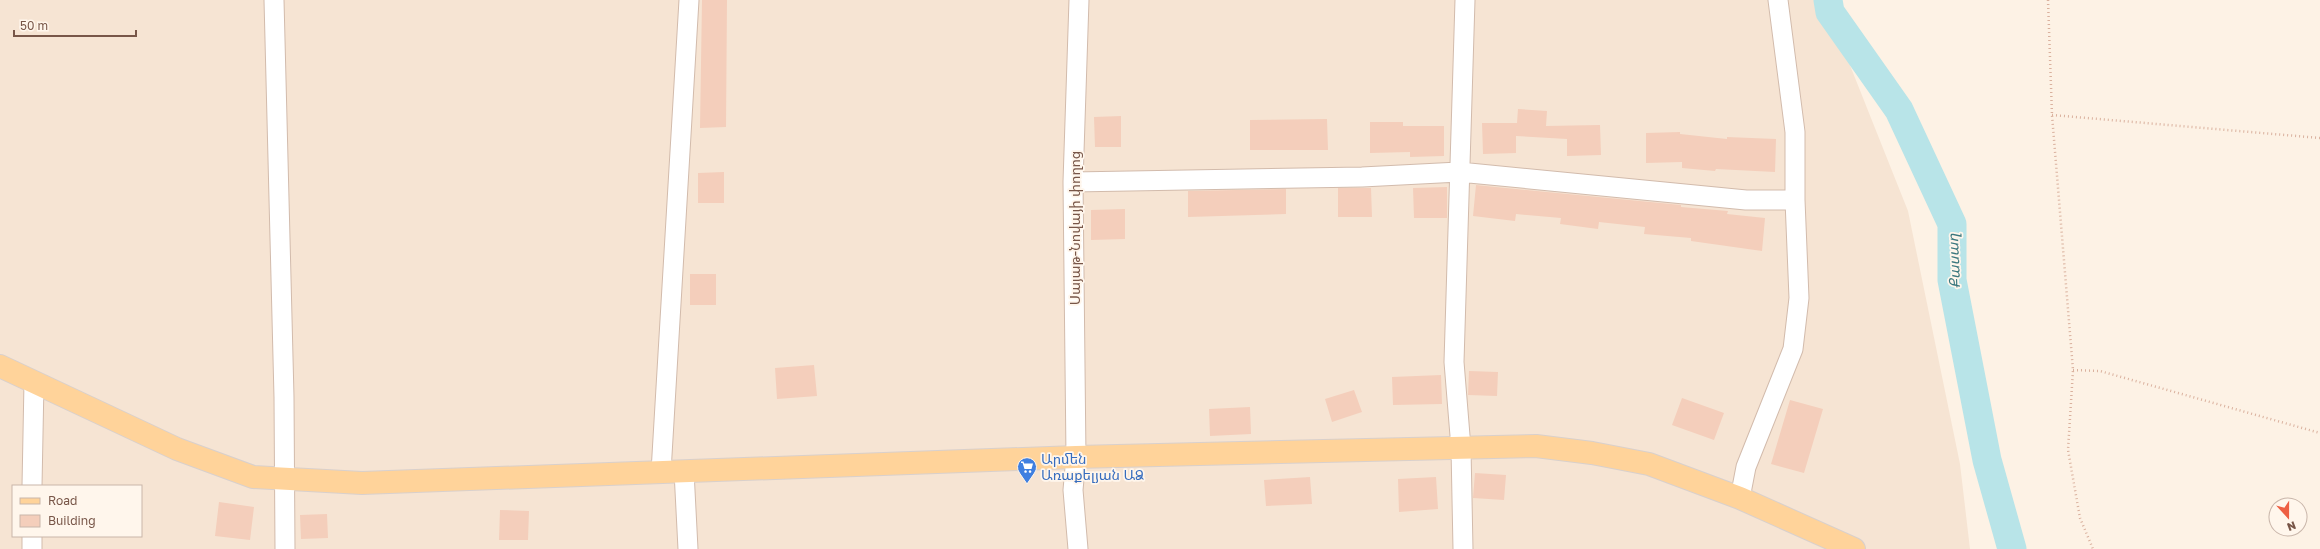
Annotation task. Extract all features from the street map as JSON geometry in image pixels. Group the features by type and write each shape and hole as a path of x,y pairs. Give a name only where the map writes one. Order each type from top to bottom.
{"main road":[{"path":"0,366 177,449 253,477 362,484 1076,457 1536,446 1592,453 1649,464 1740,498 1854,549"}],"street":[{"path":"274,0 284,397 284,549"},
{"path":"661,472 689,0"},
{"name":"Սայաթ-Նովայի փողոց","path":"1078,549 1073,490 1076,457 1073,182 1079,0"},
{"path":"1463,549 1461,448 1454,362 1465,0"},
{"path":"1740,498 1746,467 1793,349 1799,298 1795,200 1795,132 1778,0"},
{"path":"1073,182 1362,177 1459,172 1746,200 1795,200"},
{"path":"32,485 34,382"},
{"path":"684,472 688,549"},
{"path":"32,537 32,549"}],"path":[{"path":"2048,0 2052,115 2073,370 2068,450 2080,518 2093,549"},
{"path":"2052,115 2320,138"},
{"path":"2073,370 2100,371 2320,433"}],"shaded area":[{"path":"0,0 1824,0 1908,211 1960,464 1970,549 0,549"}],"building":[{"path":"702,0 727,0 726,127 700,128"},
{"path":"1518,109 1547,111 1546,126 1600,125 1601,155 1567,156 1567,139 1516,136 1516,153 1483,154 1482,123 1517,123"},
{"path":"1121,116 1121,147 1095,147 1094,117"},
{"path":"1327,119 1328,150 1250,150 1250,120"},
{"path":"1370,122 1403,122 1403,126 1444,126 1444,156 1410,157 1410,152 1370,153"},
{"path":"1680,132 1680,134 1727,139 1727,137 1776,139 1775,172 1716,169 1715,171 1682,168 1682,162 1646,163 1646,133"},
{"path":"724,172 724,203 698,203 698,173"},
{"path":"1476,185 1681,205 1681,207 1728,211 1727,214 1765,218 1762,251 1691,241 1691,238 1644,234 1645,227 1599,222 1598,229 1560,224 1561,218 1516,214 1515,221 1473,216"},
{"path":"1447,187 1447,218 1414,218 1413,188"},
{"path":"1338,188 1371,188 1372,217 1338,217"},
{"path":"1286,189 1286,214 1188,217 1188,191"},
{"path":"1125,209 1125,239 1091,240 1091,210"},
{"path":"690,274 716,274 716,305 690,305"},
{"path":"814,365 817,396 777,399 775,368"},
{"path":"1469,371 1498,372 1497,396 1468,395"},
{"path":"1441,375 1442,404 1393,405 1392,377"},
{"path":"1354,390 1362,412 1332,422 1325,399"},
{"path":"1682,398 1724,413 1714,440 1672,425"},
{"path":"1790,400 1823,409 1804,473 1771,464"},
{"path":"1250,407 1251,434 1210,436 1209,409"},
{"path":"1475,473 1506,475 1504,500 1473,498"},
{"path":"1310,477 1312,504 1266,506 1264,480"},
{"path":"1436,477 1438,509 1399,512 1398,479"},
{"path":"219,502 254,507 250,540 215,536"},
{"path":"500,510 529,511 528,540 499,540"},
{"path":"327,514 328,538 301,539 300,515"}],"waterway":[{"name":"Քասաղ","path":"1828,0 1830,12 1899,110 1952,224 1952,280 1987,460 2012,549"}],"place":[{"name":"Արմեն Առաքելյան ԱՁ","path":"1027,484"}]}
